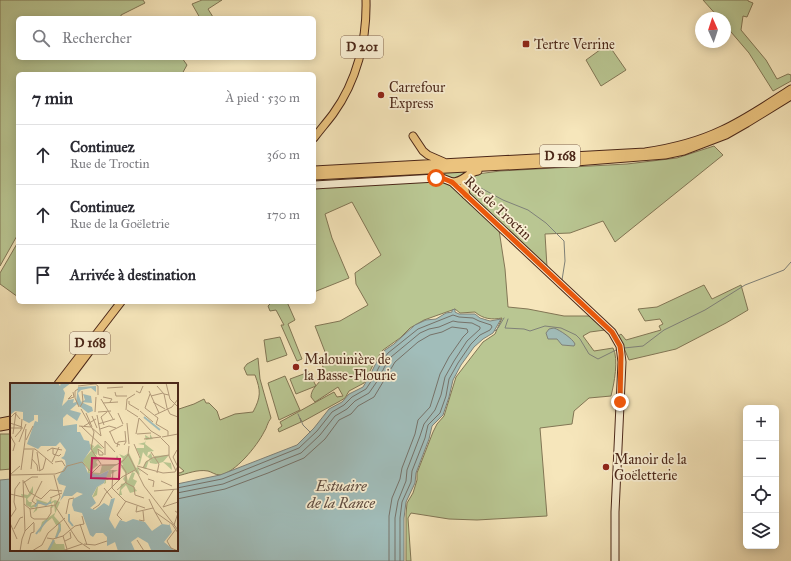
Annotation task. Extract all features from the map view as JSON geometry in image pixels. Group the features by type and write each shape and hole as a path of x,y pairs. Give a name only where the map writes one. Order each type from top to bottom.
{"main road":[{"name":"D 201","path":"316,135 333,114 353,77 360,56 364,36 366,0"},
{"name":"D 168","path":"316,170 645,152 682,145 724,130 791,89"},
{"name":"D 168","path":"316,176 493,167 646,157 684,151 726,135 791,96"},
{"path":"316,129 323,121 333,114"},
{"path":"413,136 423,151 428,155 446,163"},
{"path":"452,182 463,180 470,173 488,170 493,167"},
{"path":"463,180 466,195"},
{"name":"D 168","path":"59,383 119,304"},
{"name":"D 168","path":"66,383 125,304"},
{"path":"0,422 10,420"},
{"path":"0,427 10,425"}],"street":[{"name":"Rue de Troctin","path":"316,185 436,178 442,178 452,182 612,332 620,346 622,362 615,512 615,561"}],"green space":[{"path":"0,0 143,0 145,3 121,16 16,16 16,60 183,60 187,65 183,72 16,72 16,238 0,266"},
{"path":"202,0 222,0 208,9 212,16 199,16 192,4"},
{"path":"703,0 748,0 753,3 747,17 743,16 741,30 766,60 777,79 788,74 791,75 791,81 773,91 749,53 731,32 731,12 714,12"},
{"path":"608,44 626,70 601,86 586,60"},
{"path":"714,146 723,155 615,242 603,221 570,233 545,234 547,267 499,230 505,269 508,307 564,316 589,316 605,330 590,332 583,336 594,351 613,348 615,353 615,372 611,396 589,398 574,411 572,424 540,428 547,516 477,520 449,519 411,513 408,518 411,561 406,561 407,503 413,493 417,480 417,473 433,432 437,424 444,416 456,377 483,342 495,334 502,318 488,318 475,312 460,313 455,309 424,320 410,328 400,338 383,350 374,363 364,383 349,391 345,398 302,422 300,418 301,422 279,432 278,429 282,426 280,422 334,392 337,397 343,396 338,387 315,402 311,397 313,390 322,376 322,359 327,357 315,326 340,321 368,305 356,284 355,273 381,255 352,202 325,214 332,238 349,278 316,291 316,178 463,171 470,175 500,171 627,164 677,158"},
{"path":"16,245 16,296 0,284 0,273"},
{"path":"704,285 712,299 741,285 748,310 676,349 629,360 621,341 617,337 621,334 626,340 661,330 659,326 663,324 660,319 645,321 638,309 657,307"},
{"path":"270,304 288,304 295,320 288,324 302,359 297,361 281,325 284,325 276,310 270,311 268,306"},
{"path":"280,337 287,355 267,362 264,340"},
{"path":"258,358 260,379 271,418 265,430 245,458 226,473 218,475 208,471 200,471 178,476 178,472 184,471 178,466 178,408 179,409 204,399 206,403 209,403 217,411 220,420 235,414 253,412 258,402 259,390 255,375 247,375 244,368 247,364"},
{"path":"309,372 316,386 296,394 290,379"},
{"path":"285,376 300,410 279,420 268,383"},
{"path":"0,434 10,434 10,469 0,470"}],"water":[{"name":"Estuaire de la Rance","path":"455,309 455,312 459,314 475,314 480,318 490,321 501,319 493,333 474,347 461,365 453,380 443,415 432,426 429,439 416,473 415,483 406,502 404,518 404,561 0,561 0,480 10,479 10,551 178,551 178,484 220,475 297,445 314,428 329,409 342,402 349,394 363,387 378,359 385,350 415,325 426,320 436,319 446,313 452,312 452,310"},
{"path":"554,328 569,337 574,342 574,346 562,345 557,339 548,339 546,333 549,329"}],"waterway":[{"path":"479,187 503,200 528,210 546,223 564,241 565,261 562,280"},
{"path":"624,348 643,346 664,330 705,310 745,285 784,270 791,262"},
{"path":"495,331 504,318"},
{"path":"508,319 505,328 524,329 530,331 545,326 561,328 576,335 589,354 598,359 616,350"},
{"path":"298,414 303,425 310,432"}],"place":[{"name":"Tertre Verrine","path":"526,44"},
{"name":"Carrefour Express","path":"381,95"},
{"name":"Malouinière de la Basse-Flourie","path":"296,367"},
{"name":"Manoir de la Goëletterie","path":"606,467"}],"route":[{"path":"436,178 442,178 452,182 612,332 620,346 622,362 620,402"}]}
